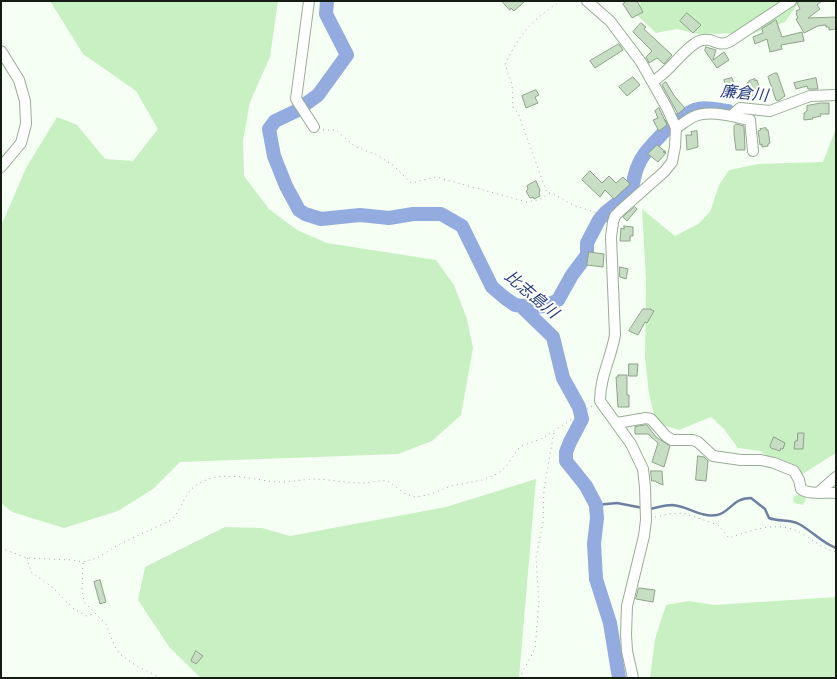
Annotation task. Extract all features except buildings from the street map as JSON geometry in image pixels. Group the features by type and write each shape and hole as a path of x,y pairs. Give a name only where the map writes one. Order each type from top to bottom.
{"street":[{"path":"309,1 296,99 314,127"},
{"path":"587,1 610,22 641,62 676,128 672,162 665,171 615,216 611,237 615,335 613,348 604,371 600,401 631,444 643,469 644,536 627,606 627,651 633,678"},
{"path":"653,82 700,40 722,45 791,1"},
{"path":"1,51 19,80 25,101 26,124 21,143 1,167"},
{"path":"731,116 740,108 770,111 810,96 836,95"},
{"path":"676,128 694,116 701,114 731,116 750,120 753,151"},
{"path":"616,423 646,418 652,419 666,436 672,440 693,440 698,442 713,456 774,463 794,471 804,492 836,493"},
{"path":"820,491 836,477"}],"path":[{"path":"547,193 518,113 513,108 512,84 505,64 522,34 532,22 561,1"},
{"path":"314,127 320,130 336,130 354,146 377,155 394,166 411,183 436,177 527,202 542,199 547,193"},
{"path":"547,193 584,210 600,214 603,217"},
{"path":"1,548 27,558 83,562 97,558 118,545 171,520 176,516 190,490 208,479 221,477 247,477 277,482 311,479 361,483 384,480 392,483 404,493 416,497 428,495 452,486 473,483 497,474 506,467 522,446 554,432 588,408"},
{"path":"519,678 535,649 539,602 536,558 543,522 544,489 554,432"},
{"path":"645,512 683,514 718,525 729,538 764,526 789,528 800,532 826,549 836,552"},
{"path":"27,558 32,572 61,594 74,609 86,616 95,614"},
{"path":"83,562 82,597 84,602 106,624 113,642 121,655 135,665 161,678"}],"green space":[{"path":"50,1 278,1 270,57 250,102 243,141 244,176 269,209 297,230 327,243 436,260 454,285 467,319 473,348 461,415 432,441 398,454 180,462 153,489 118,511 64,528 12,512 1,503 1,226 26,168 57,117 77,125 105,159 133,161 158,129 136,91 83,54"},
{"path":"641,1 800,1 785,22 754,33 698,34 677,29 656,33 638,16"},
{"path":"836,128 836,453 801,475 760,451 738,448 724,429 711,417 679,430 656,423 649,394 645,357 646,280 642,209 675,236 698,224 710,212 719,185 729,170 758,164 823,162"},
{"path":"536,479 519,678 201,678 170,648 138,600 145,567 225,527 262,528 290,536 446,507"},
{"path":"800,494 807,496 803,505 794,503 793,497"},
{"path":"836,597 836,678 650,678 655,639 666,605 689,601 714,605"}],"waterway":[{"name":"比志島川","path":"327,1 326,14 347,55 318,95 296,111 275,121 269,129 274,156 286,186 299,210 321,219 360,215 389,218 413,214 441,214 462,226 492,287 515,305 545,306 558,300 572,275 587,255 587,243 599,220 631,192 640,162 669,126"},
{"name":"廉倉川","path":"679,120 691,111 702,108 728,111"},
{"name":"比志島川","path":"522,307 553,337 563,378 579,407 582,419 566,452 566,461 586,486 596,505 597,518 594,544 596,579 610,623 619,678"},
{"path":"648,509 672,505 684,507 705,515 717,515 725,512 740,500 751,498 765,509 769,518 799,524 836,548"},
{"path":"596,505 617,503 643,508"}]}
